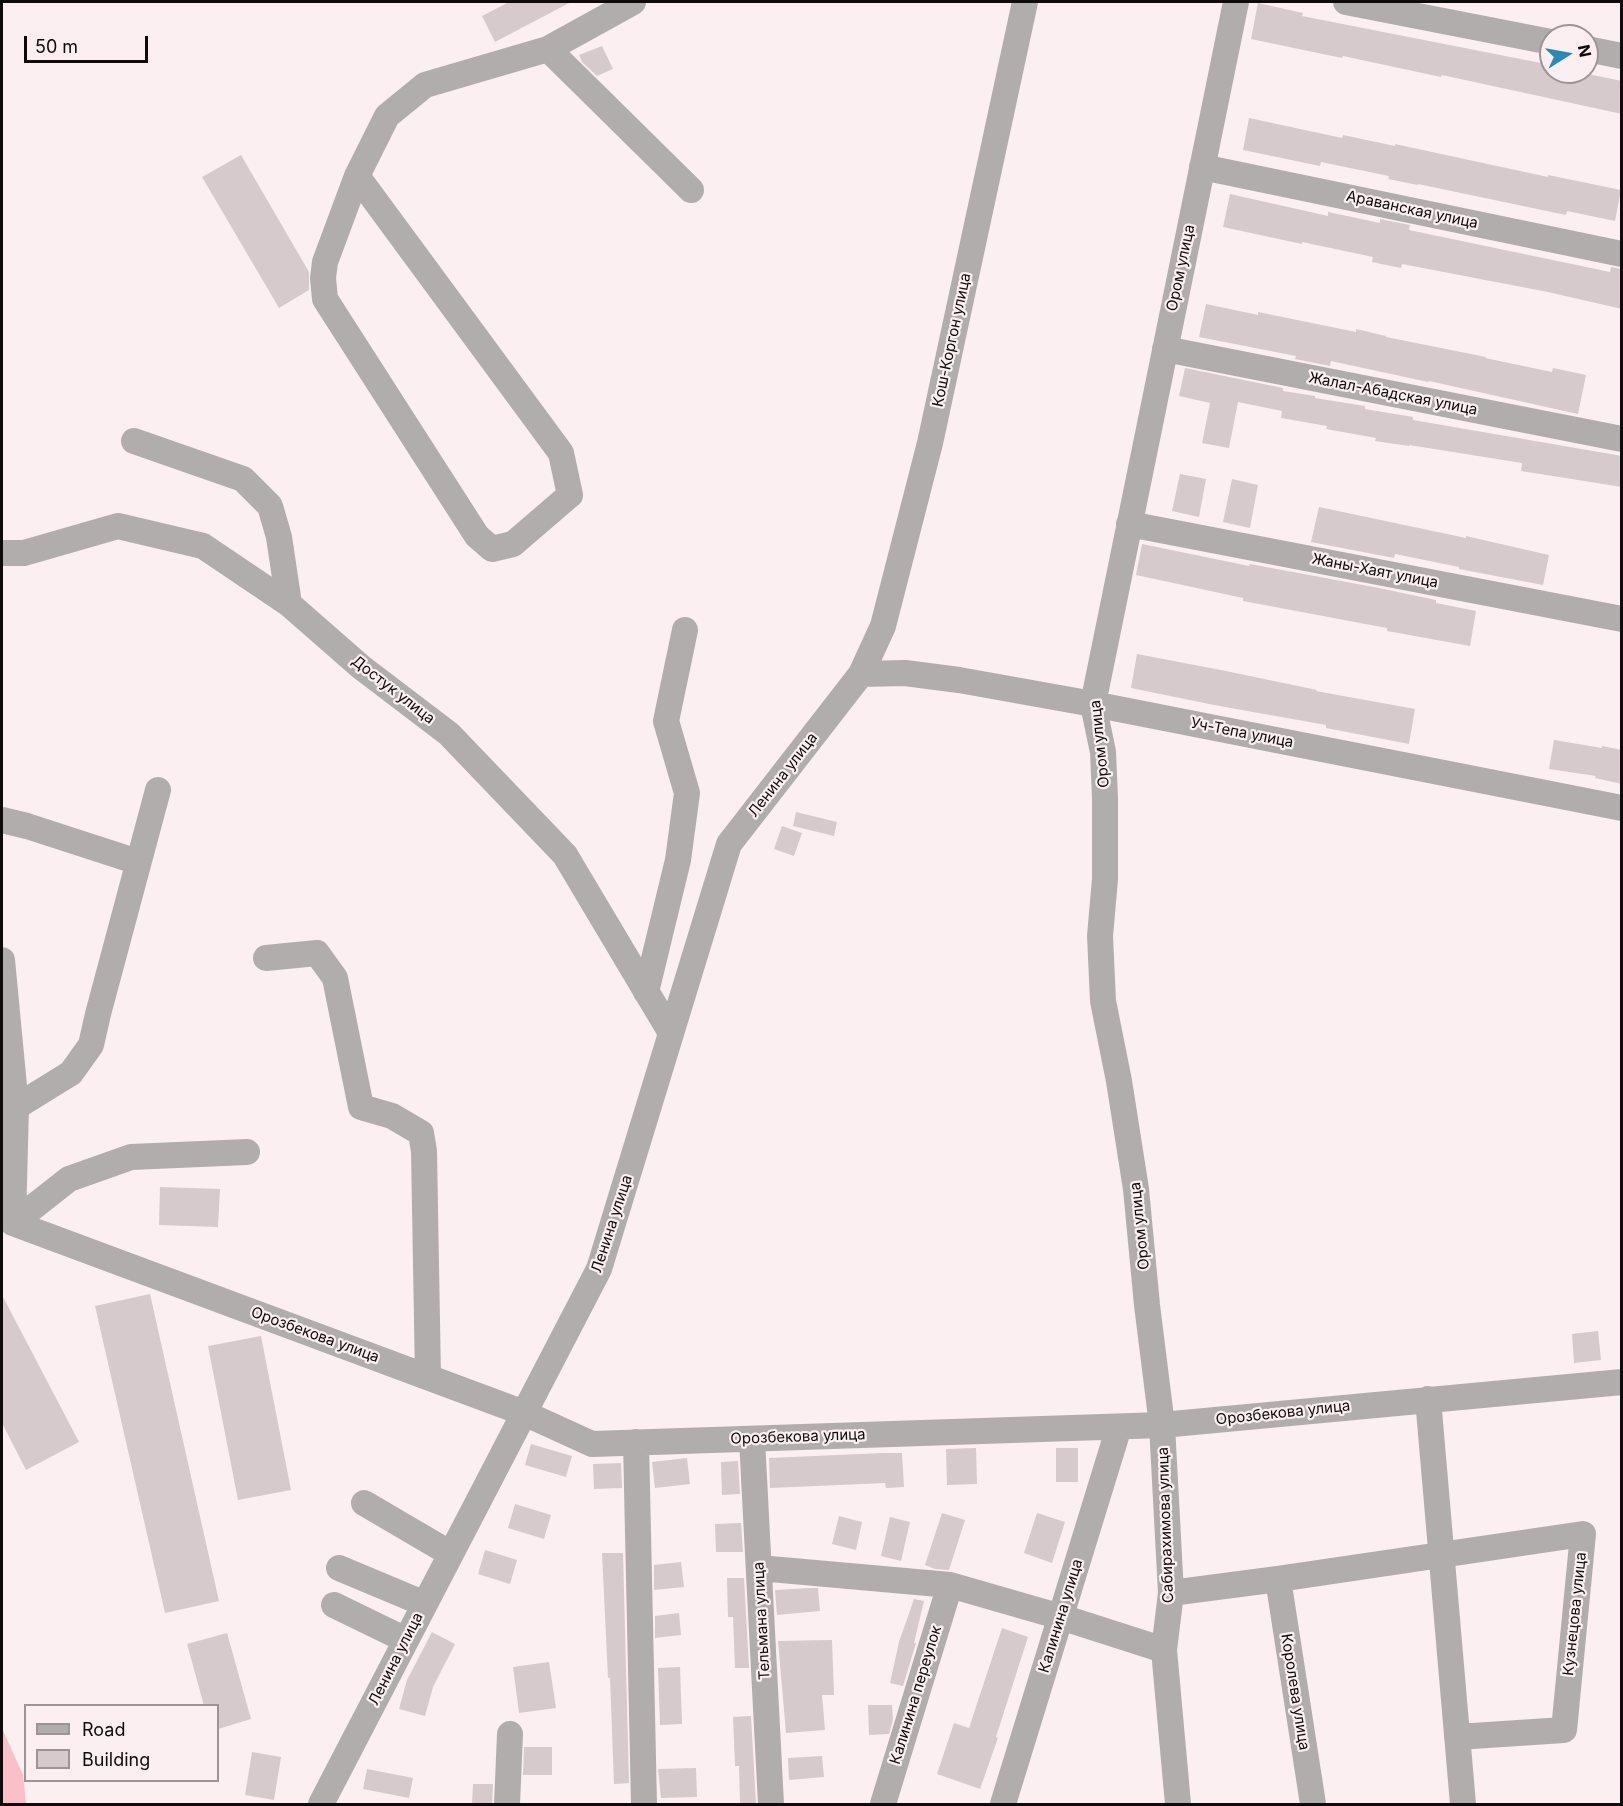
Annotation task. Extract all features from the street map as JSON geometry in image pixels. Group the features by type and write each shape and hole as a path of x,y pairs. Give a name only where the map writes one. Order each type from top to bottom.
{"street":[{"path":"357,176 561,453 570,495 513,544 492,549 477,536 325,299 323,278 325,262 357,176 387,116 425,85 548,49 633,2"},
{"name":"Кош-Коргон улица","path":"861,674 883,626 930,443 1025,2"},
{"name":"Ором улица","path":"1162,1425 1147,1305 1136,1188 1103,1000 1100,936 1105,879 1105,798 1103,752 1093,704 1236,2"},
{"path":"1346,2 1539,40"},
{"path":"548,49 691,190"},
{"path":"1599,51 1622,56"},
{"name":"Араванская улица","path":"1202,167 1622,254"},
{"name":"Жалал-Абадская улица","path":"1165,349 1622,439"},
{"path":"134,441 243,479 270,506 279,537 289,604"},
{"name":"Жаны-Хаят улица","path":"1129,524 1622,619"},
{"name":"Достук улица","path":"2,553 24,553 118,526 203,546 289,604 361,667 449,734 565,855 671,1033"},
{"path":"646,992 678,860 687,793 666,722 685,630"},
{"name":"Уч-Тепа улица","path":"861,674 905,673 959,680 1093,704 1622,808"},
{"name":"Ленина улица","path":"321,1804 599,1269 729,844 861,674"},
{"path":"16,1107 71,1073 91,1045 158,790"},
{"path":"2,820 138,862"},
{"path":"266,958 317,953 335,978 361,1107 392,1116 421,1133 424,1151 428,1377"},
{"path":"2,960 16,1107 13,1223"},
{"path":"13,1223 69,1179 131,1157 247,1152"},
{"name":"Орозбекова улица","path":"13,1223 524,1413 592,1444 1162,1425 1622,1382"},
{"path":"1428,1399 1463,1804"},
{"name":"Сабирахимова улица","path":"1162,1425 1171,1593 1164,1650 1178,1804"},
{"name":"Калинина улица","path":"1003,1804 1119,1426"},
{"name":"Тельмана улица","path":"752,1438 771,1804"},
{"path":"636,1442 644,1804"},
{"path":"364,1503 451,1554"},
{"name":"Кузнецова улица","path":"1171,1593 1583,1534 1564,1730 1457,1737"},
{"path":"339,1568 425,1604"},
{"path":"759,1568 950,1585 1164,1650"},
{"name":"Королева улица","path":"1278,1579 1313,1804"},
{"name":"Калинина переулок","path":"883,1804 950,1585"},
{"path":"334,1605 406,1640"},
{"path":"507,1804 510,1734"}],"shaded area":[{"path":"2,1728 23,1775 26,1804 2,1804"}],"building":[{"path":"509,2 571,2 495,42 482,16"},
{"path":"1258,3 1303,13 1302,16 1539,63 1539,84 1599,84 1599,76 1622,81 1622,114 1442,75 1441,77 1251,39"},
{"path":"602,46 613,69 597,76 582,62 579,55"},
{"path":"1249,118 1342,138 1343,135 1395,146 1395,144 1548,177 1548,175 1621,190 1615,221 1567,211 1566,215 1388,179 1389,176 1321,162 1320,166 1243,150"},
{"path":"241,155 309,272 309,290 279,308 202,177"},
{"path":"1230,194 1328,216 1328,212 1380,223 1380,219 1410,225 1409,230 1610,272 1611,267 1622,269 1622,309 1548,292 1402,264 1401,268 1372,262 1373,257 1223,227"},
{"path":"1206,304 1356,332 1356,329 1552,372 1553,368 1586,375 1578,414 1331,361 1330,366 1295,359 1296,356 1199,337"},
{"path":"1185,368 1283,388 1283,391 1315,396 1315,398 1365,406 1365,409 1413,417 1413,420 1622,456 1622,487 1521,471 1522,463 1375,441 1376,438 1281,418 1282,411 1238,402 1229,448 1202,443 1210,403 1179,396"},
{"path":"1180,474 1206,479 1199,517 1172,511"},
{"path":"1232,479 1258,485 1250,528 1223,522"},
{"path":"1319,507 1549,555 1543,585 1395,554 1394,558 1311,542"},
{"path":"1142,544 1249,566 1250,564 1379,588 1476,611 1470,646 1243,601 1243,598 1136,575"},
{"path":"1137,654 1415,709 1409,744 1326,728 1326,725 1131,688"},
{"path":"1554,740 1622,750 1622,784 1595,778 1596,776 1549,769"},
{"path":"796,812 837,822 834,836 793,826"},
{"path":"782,826 802,833 794,856 774,849"},
{"path":"160,1187 220,1189 218,1227 159,1225"},
{"path":"150,1294 219,1601 165,1613 95,1306"},
{"path":"2,1295 79,1442 26,1470 2,1423"},
{"path":"1598,1331 1601,1360 1574,1363 1572,1334"},
{"path":"261,1336 291,1490 238,1500 208,1346"},
{"path":"531,1444 572,1456 566,1477 525,1465"},
{"path":"976,1448 977,1484 947,1485 946,1449"},
{"path":"1056,1448 1078,1448 1078,1482 1056,1482"},
{"path":"902,1453 904,1487 886,1488 885,1483 770,1488 769,1458"},
{"path":"687,1458 690,1484 655,1488 652,1462"},
{"path":"738,1461 740,1494 722,1495 721,1462"},
{"path":"621,1463 622,1488 594,1489 593,1464"},
{"path":"515,1504 551,1515 544,1539 508,1528"},
{"path":"942,1513 965,1520 949,1570 935,1569 925,1565"},
{"path":"1037,1513 1065,1522 1052,1563 1024,1553"},
{"path":"839,1516 862,1522 856,1550 832,1544"},
{"path":"890,1517 910,1522 901,1561 881,1556"},
{"path":"741,1523 743,1552 716,1552 715,1524"},
{"path":"485,1550 517,1560 510,1584 478,1574"},
{"path":"602,1553 623,1553 629,1783 614,1784"},
{"path":"681,1562 684,1587 654,1590 654,1565"},
{"path":"727,1578 744,1578 749,1668 735,1668 733,1617 728,1617"},
{"path":"818,1588 820,1611 777,1615 775,1590"},
{"path":"914,1599 924,1601 914,1643 916,1643 903,1686 890,1683 899,1642"},
{"path":"679,1613 681,1635 655,1638 655,1616"},
{"path":"1002,1628 1028,1637 996,1737 998,1738 980,1789 937,1774 954,1723 969,1728"},
{"path":"432,1632 455,1644 433,1687 425,1716 399,1709 407,1680"},
{"path":"227,1633 251,1719 219,1729 219,1704 203,1704 187,1644"},
{"path":"832,1640 834,1695 822,1695 825,1730 786,1733 778,1641"},
{"path":"549,1662 556,1708 519,1713 513,1667"},
{"path":"680,1667 682,1724 660,1725 658,1668"},
{"path":"868,1705 892,1705 893,1720 889,1734 869,1735"},
{"path":"751,1716 756,1804 740,1804 739,1766 735,1766 733,1717"},
{"path":"524,1747 552,1747 552,1775 523,1775"},
{"path":"252,1752 281,1757 274,1800 245,1795"},
{"path":"822,1756 824,1777 789,1780 788,1758"},
{"path":"696,1768 697,1797 661,1798 658,1769"},
{"path":"367,1769 413,1778 409,1798 363,1789"},
{"path":"473,1784 493,1784 492,1804 472,1804"}]}
